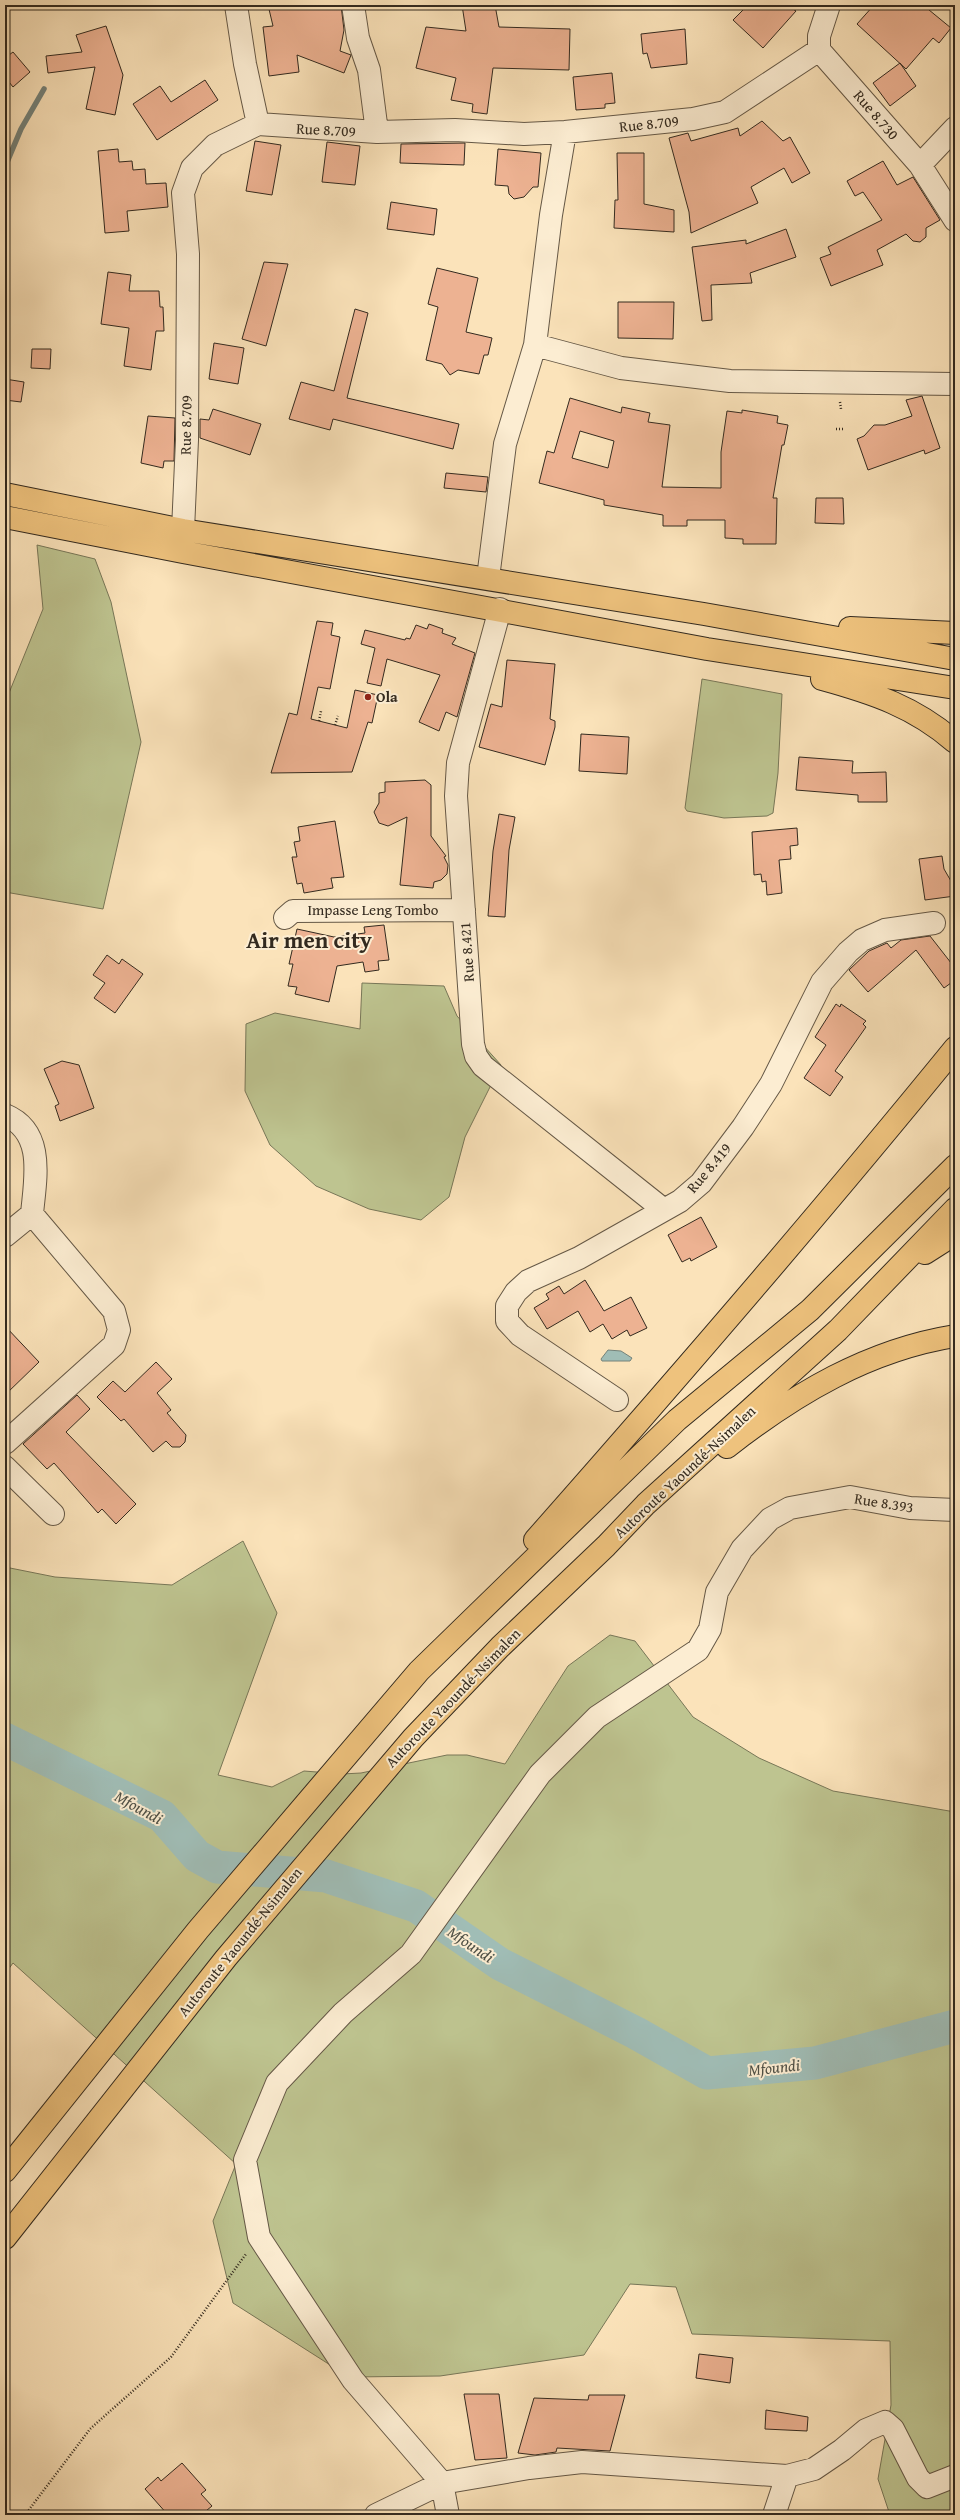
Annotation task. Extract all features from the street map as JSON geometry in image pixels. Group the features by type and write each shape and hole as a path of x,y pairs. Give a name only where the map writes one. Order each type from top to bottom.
{"highway":[{"path":"5,494 183,530 704,614 955,659"},
{"path":"5,517 183,552 500,609 707,649 955,688"},
{"path":"704,614 869,629 955,633"},
{"path":"707,649 853,687 894,702 933,722 955,742"},
{"path":"5,2171 198,1930 419,1671 672,1386 881,1139 955,1048"},
{"path":"419,1671 677,1420 810,1310 955,1166"},
{"name":"Autoroute Yaoundé-Nsimalen","path":"5,2238 226,1958 344,1816 413,1738 490,1658 606,1546 646,1504 838,1330 897,1271 955,1209"},
{"path":"897,1271 955,1234"},
{"path":"606,1546 729,1446 785,1405 826,1380 876,1356 931,1340 955,1336"}],"street":[{"path":"236,5 245,64 258,124"},
{"path":"353,5 358,38 369,70 378,132"},
{"path":"819,50 819,36 829,5"},
{"name":"Rue 8.709","path":"183,530 187,440 188,254 183,193 192,168 215,145 258,124 378,132 455,130 524,134 565,132 693,119 725,112 819,50"},
{"name":"Rue 8.730","path":"819,50 920,165 955,220"},
{"path":"920,165 955,128"},
{"path":"488,578 506,444 535,345 551,215 565,132"},
{"path":"535,345 621,368 730,381 955,384"},
{"name":"Rue 8.421","path":"500,609 458,762 456,796 472,1044 476,1056 483,1066 664,1210"},
{"name":"Impasse Leng Tombo","path":"285,918 293,910 464,910"},
{"name":"Rue 8.419","path":"617,1400 520,1335 507,1321 507,1306 516,1292 528,1281 579,1258 680,1201 701,1183 743,1127 771,1084 822,982 848,952 862,940 885,930 934,923"},
{"path":"5,1116 25,1130 37,1158 32,1214 114,1312 119,1330 114,1345 5,1443"},
{"path":"5,1236 32,1214"},
{"path":"5,1468 53,1514"},
{"name":"Rue 8.393","path":"259,2237 244,2160 277,2083 343,2013 411,1954 540,1774 597,1717 698,1650 710,1629 717,1592 742,1549 770,1519 790,1508 850,1497 910,1508 955,1510"},
{"path":"259,2237 353,2380 442,2483 448,2515"},
{"path":"376,2515 442,2483 529,2468 582,2462 787,2476 814,2469 842,2450 866,2430 885,2422 893,2429 918,2478 927,2487 955,2476"},
{"path":"774,2515 787,2476"}],"path":[{"path":"836,429 843,429"},
{"path":"319,721 321,712"},
{"path":"335,725 338,716"},
{"path":"25,2515 90,2429 172,2356 259,2237"}],"green space":[{"path":"37,545 95,559 111,602 141,742 103,909 5,892 5,693 9,693 43,609"},
{"path":"702,679 782,694 778,773 773,813 767,816 724,818 687,811 685,808"},
{"path":"362,983 444,986 457,1016 501,1065 465,1137 449,1197 421,1220 369,1209 316,1186 270,1145 245,1091 246,1024 275,1013 360,1029"},
{"path":"243,1541 277,1613 218,1775 272,1787 304,1771 342,1774 361,1773 447,1755 467,1755 505,1764 568,1666 610,1635 635,1641 693,1717 759,1758 833,1791 955,1812 955,2515 890,2515 878,2479 891,2405 890,2341 692,2334 676,2287 630,2284 584,2355 440,2376 349,2377 233,2303 213,2221 236,2164 13,1963 5,1974 5,1567 55,1577 172,1585"}],"water":[{"path":"608,1350 621,1351 632,1358 630,1361 602,1361 601,1359"}],"building":[{"path":"268,5 341,5 344,30 340,51 351,55 344,73 297,55 299,72 269,76 263,27 273,26"},
{"path":"462,5 495,5 499,27 570,29 569,70 493,68 487,114 472,112 473,104 451,100 456,78 416,68 426,27 466,31"},
{"path":"748,5 786,5 796,11 763,48 733,20"},
{"path":"874,5 923,5 951,28 939,43 933,38 906,69 857,24"},
{"path":"106,26 123,75 115,115 86,109 95,67 48,73 46,56 82,52 76,35"},
{"path":"685,29 687,64 651,68 647,53 643,54 641,34"},
{"path":"13,52 30,72 13,87 5,77 5,58"},
{"path":"900,63 916,86 890,106 873,83"},
{"path":"612,73 615,103 605,104 605,108 576,110 573,77"},
{"path":"205,80 218,100 157,140 133,104 160,86 171,102"},
{"path":"762,121 783,141 790,137 810,173 792,183 784,168 751,187 758,203 691,233 689,212 669,138 688,133 691,141 738,128 740,136"},
{"path":"255,141 281,145 272,195 246,191"},
{"path":"327,142 360,146 355,185 322,182"},
{"path":"465,143 464,165 400,163 401,144"},
{"path":"118,149 119,162 132,161 133,170 145,169 146,184 166,183 168,207 127,211 129,231 105,233 98,151"},
{"path":"498,149 541,153 538,187 533,187 524,197 514,199 509,194 508,186 495,185"},
{"path":"617,153 644,153 644,204 674,210 674,232 614,228 615,200 618,200"},
{"path":"883,161 897,185 913,177 940,220 926,228 926,237 920,242 913,241 906,234 877,250 883,265 831,286 820,258 831,254 828,247 882,220 863,192 855,196 847,181"},
{"path":"391,202 437,209 434,235 387,229"},
{"path":"786,229 796,257 750,273 752,283 711,285 712,320 702,321 692,247 746,240 746,244"},
{"path":"264,262 288,264 266,346 242,339"},
{"path":"437,268 478,278 466,332 492,338 488,355 484,355 479,374 458,370 450,375 442,364 426,360 438,307 428,304"},
{"path":"108,272 131,275 129,291 159,291 160,307 163,307 164,331 156,331 151,370 124,366 129,328 101,324"},
{"path":"618,302 674,302 673,339 618,338"},
{"path":"355,309 368,313 347,398 459,424 453,449 333,419 330,430 289,419 301,382 334,391"},
{"path":"214,343 244,348 238,384 209,379"},
{"path":"32,349 51,349 50,369 31,368"},
{"path":"5,379 24,382 21,402 5,400"},
{"path":"922,396 940,448 925,454 924,450 868,470 857,439 864,436 874,425 885,425 912,416 906,400"},
{"path":"570,398 621,413 622,407 650,413 648,422 670,425 662,487 721,488 721,452 727,411 742,413 742,410 778,416 777,423 788,425 784,445 782,445 773,498 777,498 776,544 743,544 743,539 725,538 725,520 687,520 687,526 663,526 663,515 604,505 604,500 539,483 547,451 554,453","holes":["580,431 614,441 608,468 572,458"]},
{"path":"213,409 261,424 250,455 200,438 200,419 209,420"},
{"path":"148,416 175,418 174,461 164,461 163,468 141,463"},
{"path":"446,473 488,477 486,492 444,488"},
{"path":"816,498 843,498 844,524 815,523"},
{"path":"317,621 333,623 331,635 340,637 330,689 318,687 311,719 347,728 355,690 378,695 372,723 368,722 352,772 271,773 289,713 297,715"},
{"path":"429,624 443,629 442,633 456,638 452,644 475,653 457,717 446,712 439,731 419,722 440,675 387,659 381,686 367,683 375,648 361,644 365,630 405,640 406,638 410,639 416,625 427,629"},
{"path":"507,660 555,664 550,719 555,721 555,727 545,765 479,747 491,704 502,707"},
{"path":"581,734 629,737 627,774 579,771"},
{"path":"799,757 853,761 852,773 886,772 887,802 858,802 858,795 796,790"},
{"path":"425,780 431,785 431,836 446,856 444,857 448,865 447,874 441,880 434,882 433,888 400,885 407,817 388,826 379,823 374,812 379,803 379,793 385,792 385,782"},
{"path":"499,814 515,817 509,850 505,917 488,916 493,851"},
{"path":"335,821 344,877 331,878 333,888 304,893 302,883 297,884 292,857 297,857 294,842 300,841 298,827"},
{"path":"797,828 798,845 790,846 791,859 779,860 782,893 767,895 766,881 762,882 761,874 754,875 752,832"},
{"path":"942,856 944,869 955,888 955,896 925,900 919,859"},
{"path":"384,925 389,960 378,961 379,970 365,972 363,962 337,966 329,1002 295,994 297,987 288,986 293,964 289,964 297,929 334,937 365,933 364,927"},
{"path":"930,936 955,968 955,980 944,988 916,950 868,992 849,970 869,951 887,943 891,948 901,940"},
{"path":"107,955 119,964 122,959 143,974 115,1013 94,998 105,983 93,975"},
{"path":"836,1004 840,1007 841,1004 866,1021 863,1024 866,1027 835,1071 843,1077 830,1096 804,1078 826,1045 815,1037"},
{"path":"62,1061 79,1065 94,1108 60,1121 55,1106 59,1104 44,1069"},
{"path":"701,1217 717,1247 691,1261 690,1258 682,1262 668,1235"},
{"path":"585,1280 604,1311 631,1297 647,1328 630,1336 627,1330 612,1339 603,1324 590,1332 578,1311 547,1329 534,1308 549,1299 546,1294 559,1286 564,1294"},
{"path":"5,1326 39,1362 5,1395"},
{"path":"156,1362 172,1379 157,1393 171,1410 167,1413 186,1435 185,1442 180,1447 172,1447 166,1441 153,1452 124,1419 121,1421 97,1397 113,1381 125,1392"},
{"path":"77,1395 90,1409 66,1432 136,1504 116,1524 102,1509 98,1513 54,1463 47,1469 23,1444"},
{"path":"699,2354 733,2358 730,2383 696,2378"},
{"path":"464,2394 499,2394 507,2458 475,2460"},
{"path":"589,2395 625,2395 610,2451 557,2448 556,2452 535,2455 518,2453 534,2398 588,2400"},
{"path":"766,2410 808,2417 807,2431 765,2429"},
{"path":"182,2463 206,2490 201,2494 212,2506 201,2515 168,2515 145,2489 158,2477 161,2481"}],"waterway":[{"path":"5,167 21,129 44,89"},
{"name":"Mfoundi","path":"5,1739 162,1816 197,1856 217,1867 326,1876 416,1906 500,1964 636,2033 707,2073 815,2063 955,2026"}],"place":[{"name":"Ola","path":"368,697"}],"district":[{"name":"Air men city","path":"309,940"}]}
